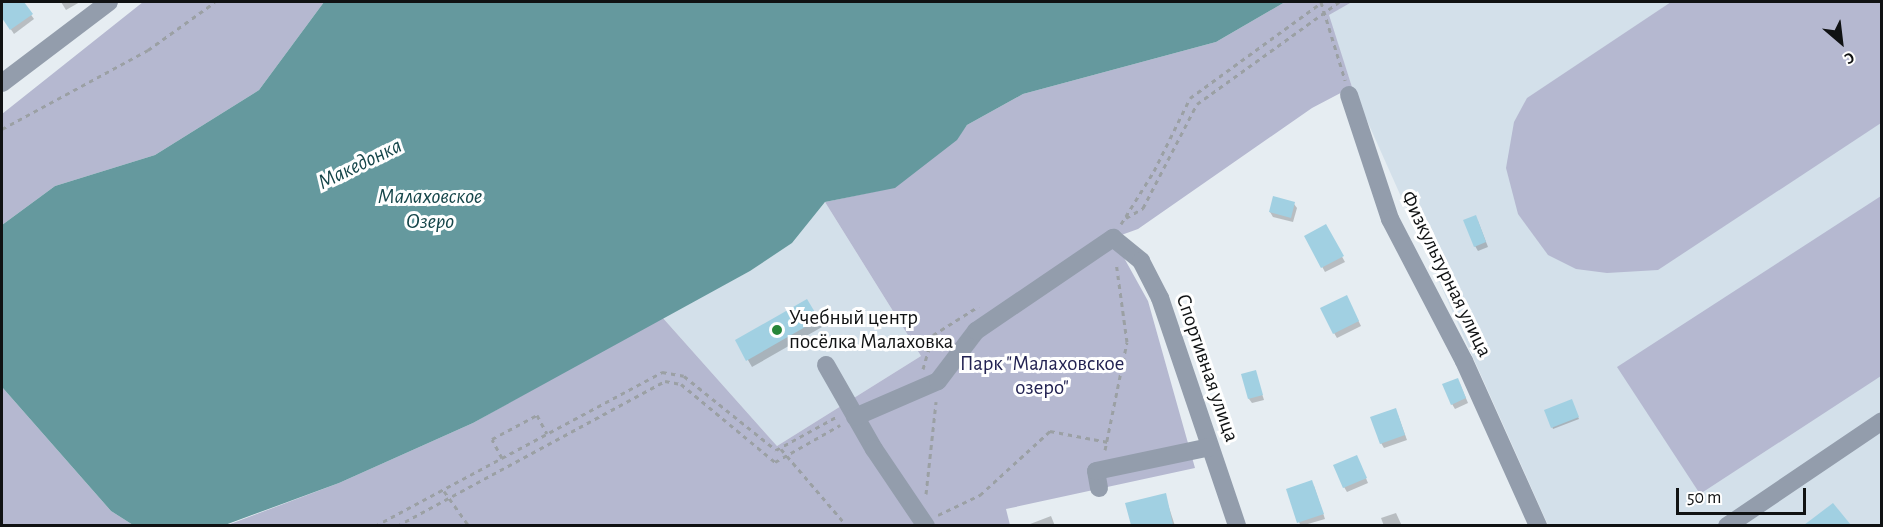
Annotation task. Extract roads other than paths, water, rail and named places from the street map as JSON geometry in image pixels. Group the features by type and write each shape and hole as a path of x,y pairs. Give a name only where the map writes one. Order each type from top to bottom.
{"street":[{"path":"2,83 109,2"},
{"name":"Физкультурная улица","path":"1349,96 1390,219 1464,361 1538,525"},
{"name":"Спортивная улица","path":"852,413 932,378 976,331 1114,231 1141,261 1160,298 1237,525"},
{"path":"826,365 852,413 925,524"},
{"path":"1727,525 1881,421"},
{"path":"1097,480 1210,447"}],"water":[{"name":"Малаховское Озеро","path":"324,2 1285,2 1216,42 1023,94 967,125 957,140 895,188 825,202 792,243 750,271 473,423 339,483 225,525 133,525 111,511 2,387 2,225 55,186 155,155 259,90"}],"place":[{"name":"Учебный центр посёлка Малаховка","path":"777,330"}],"water label":[{"name":"Македонка","path":"360,164"}],"park label":[{"name":"Парк \"Малаховское озеро\"","path":"1042,376"}]}
